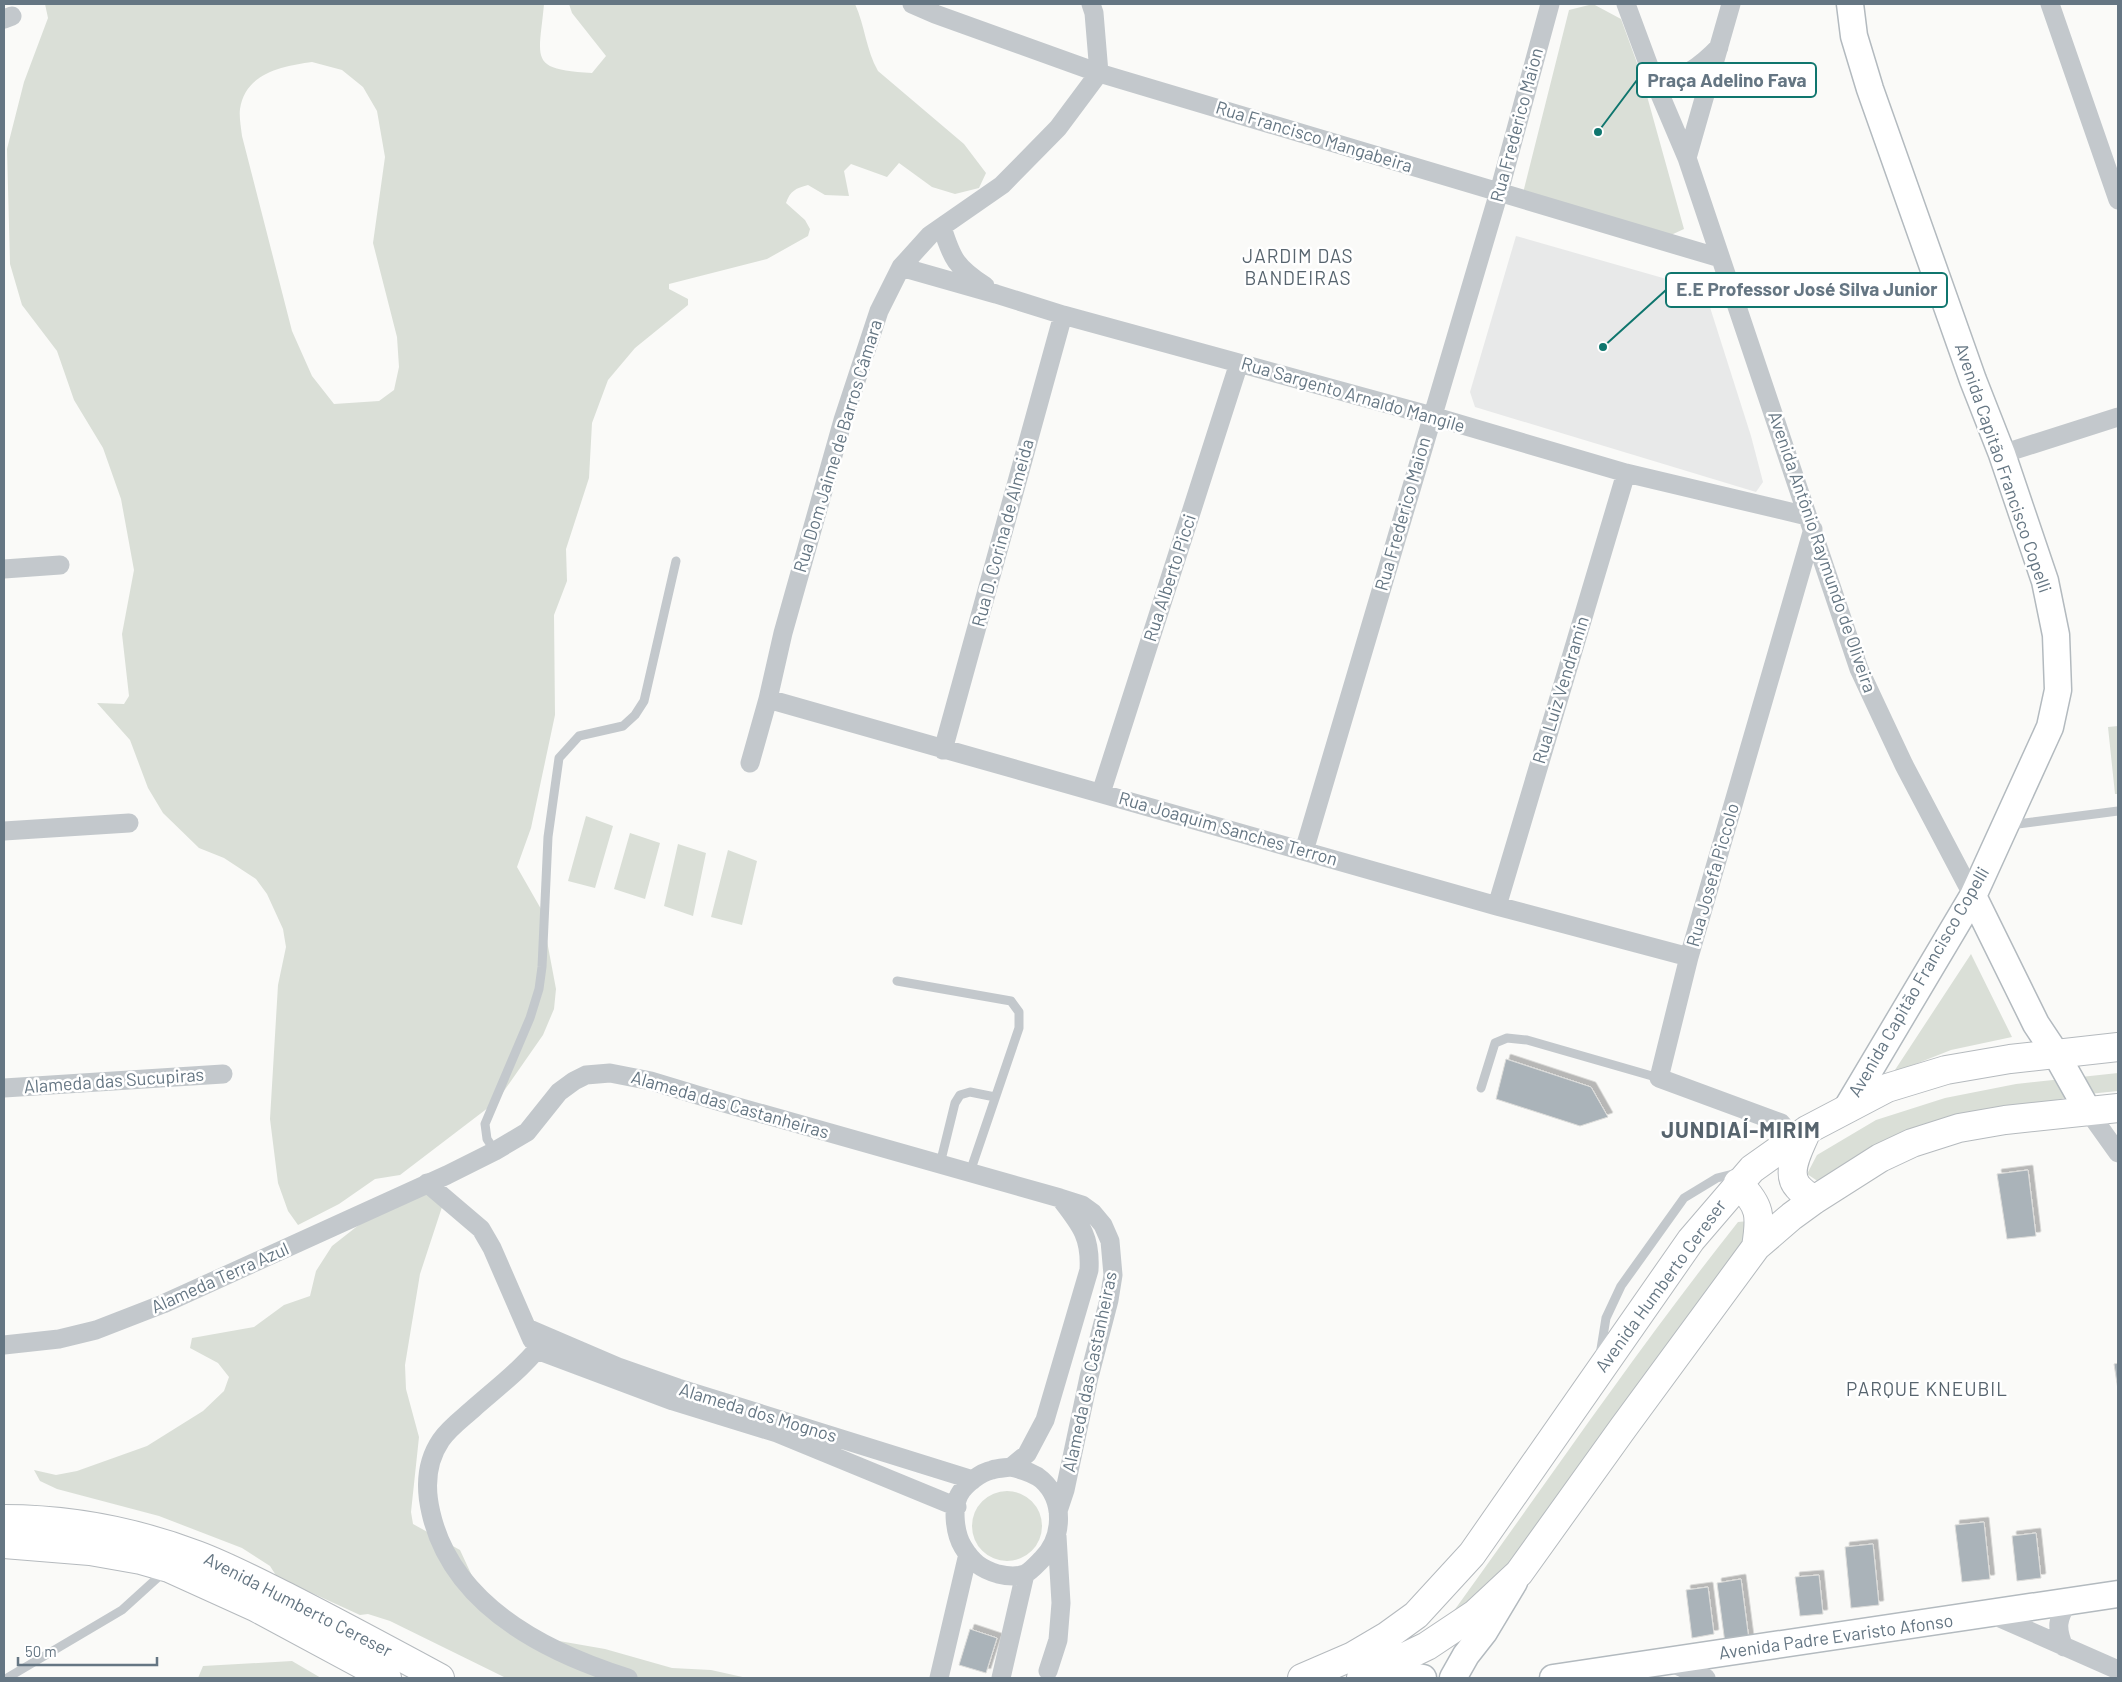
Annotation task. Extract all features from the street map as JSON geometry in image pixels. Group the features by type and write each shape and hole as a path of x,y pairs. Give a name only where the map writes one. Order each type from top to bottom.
{"main road":[{"name":"Avenida Capitão Francisco Copelli","path":"1847,1108 1973,896 2050,727 2058,690 2056,635 2045,581 2002,454 1870,89 1854,36 1850,4"},
{"name":"Avenida Antônio Raymundo de Oliveira","path":"1973,896 2024,1002 2088,1111"},
{"name":"Avenida Humberto Cereser","path":"1302,1678 1353,1656 1387,1636 1416,1615 1472,1554 1691,1240 1745,1176 1801,1134 1887,1088 1946,1070 2010,1058 2118,1047"},
{"path":"1454,1678 1466,1655 1484,1632 1519,1573 1756,1247 1777,1227 1814,1200 1880,1158 1912,1143 1959,1128 2005,1120 2118,1108"},
{"path":"1801,1134 1793,1174 1794,1182 1798,1188 1814,1200"},
{"path":"1745,1176 1752,1198 1758,1208 1760,1220 1756,1247"},
{"name":"Avenida Humberto Cereser","path":"4,1519 59,1523 108,1530 156,1541 197,1555 256,1581 440,1678"},
{"name":"Avenida Humberto Cereser","path":"4,1544 90,1551 141,1560 169,1568 255,1607 387,1678"},
{"path":"1361,1678 1427,1646 1475,1614 1519,1573"},
{"name":"Avenida Padre Evaristo Afonso","path":"1553,1678 2118,1594"},
{"path":"1368,1678 1401,1674 1423,1678"}],"street":[{"name":"Rua Francisco Mangabeira","path":"912,4 1099,73 1720,258"},
{"path":"1091,4 1094,13 1099,73"},
{"name":"Rua Frederico Maion","path":"1304,851 1499,192 1550,4"},
{"name":"Avenida Antônio Raymundo de Oliveira","path":"1626,4 1656,84 1687,158 1859,669 1904,765 1973,896"},
{"path":"1687,158 1731,4"},
{"path":"2050,4 2118,200"},
{"path":"1656,84 1684,76 1704,62 1720,46"},
{"name":"Rua Dom Jaime de Barros Câmara","path":"750,763 768,699 783,633 843,420 879,311 901,267 926,239 1002,185 1058,128 1099,73"},
{"path":"942,227 957,265 966,274 996,294"},
{"name":"Rua Sargento Arnaldo Mangile","path":"901,267 1063,315 1432,416 1626,474 1810,523"},
{"name":"Rua D. Corina de Almeida","path":"943,750 1063,315"},
{"name":"Rua Alberto Picci","path":"1101,793 1239,363"},
{"path":"2002,454 2118,417"},
{"name":"Rua Luiz Vendramin","path":"1497,906 1626,474"},
{"name":"Rua Josefa Piccolo","path":"1659,1078 1689,957 1810,523"},
{"path":"4,569 60,564"},
{"name":"Rua Joaquim Sanches Terron","path":"768,699 1497,906 1689,957"},
{"path":"4,831 129,824"},
{"name":"Alameda das Castanheiras","path":"427,1183 496,1151 527,1132 559,1092 574,1081 586,1075 610,1073 651,1081 1082,1205 1094,1213 1103,1225 1110,1241 1113,1275 1109,1300 1089,1377 1066,1490 1058,1511"},
{"name":"Alameda das Sucupiras","path":"4,1088 224,1074"},
{"path":"1659,1078 1781,1123 1801,1134"},
{"name":"Avenida Antônio Raymundo de Oliveira","path":"2088,1111 2118,1154"},
{"path":"427,1183 481,1229 492,1248 527,1328 542,1343 441,1439 431,1460 427,1480 429,1504 434,1526 443,1550 458,1573 478,1597 503,1619 532,1638 596,1668 628,1678"},
{"name":"Alameda Terra Azul","path":"4,1345 59,1339 96,1330 163,1304 427,1183"},
{"name":"Alameda das Castanheiras","path":"1011,1467 1027,1454 1045,1420 1089,1270 1090,1255 1084,1228 1060,1198"},
{"name":"Alameda dos Mognos","path":"542,1343 678,1388 973,1480"},
{"name":"Alameda dos Mognos","path":"542,1343 673,1401 777,1433 957,1507"},
{"path":"1048,1671 1058,1640 1061,1602 1057,1535 1058,1511 1053,1494 1042,1480 1028,1471 1011,1467 991,1470 973,1480 959,1495 957,1532 960,1543 982,1568 991,1572 1007,1576 1024,1574 1049,1552 1057,1535"},
{"path":"939,1678 968,1554"},
{"path":"1001,1678 1024,1574"},
{"path":"2064,1647 2058,1632 2058,1622 2068,1602"},
{"path":"1992,1614 2118,1670"},
{"path":"1667,1661 1706,1678"}],"lane":[{"path":"496,1151 487,1139 485,1124 530,1018 539,989 542,967 548,837 559,758 578,736 623,726 635,715 644,701 676,561"},
{"path":"2005,825 2118,811"},
{"path":"897,981 1011,1001 1019,1012 1019,1028 970,1172"},
{"path":"1481,1088 1495,1043 1507,1038 1527,1040 1659,1078"},
{"path":"940,1164 955,1103 960,1094 970,1092 996,1097"},
{"path":"7,1678 29,1667 122,1610 169,1568"}],"shaded area":[{"path":"45,4 544,4 540,38 542,58 547,64 557,68 592,73 606,56 572,13 569,4 855,4 878,71 964,144 986,173 979,188 955,194 932,187 899,163 887,177 851,164 844,171 849,196 825,195 808,185 797,189 789,196 786,203 805,220 810,229 808,236 767,259 669,284 669,289 688,299 688,305 635,348 608,380 592,423 589,478 566,549 567,581 554,615 555,715 531,828 517,867 541,909 556,989 554,1009 543,1035 497,1101 400,1175 375,1179 339,1204 298,1225 288,1211 278,1183 270,1119 278,985 286,947 283,929 267,894 256,879 224,858 199,848 163,813 148,788 130,740 97,703 124,704 129,696 122,634 134,570 121,499 103,448 74,400 57,351 22,305 10,264 7,149 24,82 48,18","holes":["312,62 342,70 363,87 377,111 385,157 373,243 397,337 399,367 394,390 379,401 334,404 312,376 292,331 242,136 240,109 243,97 249,87 257,79 278,69"]},
{"path":"1593,4 1621,19 1640,71 1684,229 1671,235 1523,193 1569,10"},
{"path":"1516,236 1698,288 1708,301 1751,436 1763,482 1756,492 1475,407 1470,392"},
{"path":"2118,726 2118,794 2115,794 2108,727"},
{"path":"586,816 613,826 595,888 568,881"},
{"path":"630,833 660,843 645,899 614,889"},
{"path":"678,844 706,853 693,916 664,906"},
{"path":"728,850 757,861 742,925 711,917"},
{"path":"1971,954 2012,1037 1951,1050 1893,1073"},
{"path":"2118,1073 2118,1091 2079,1095 1937,1127 1819,1182 1807,1174 1817,1155 1876,1120 1945,1098 2016,1084"},
{"path":"429,1194 442,1207 420,1274 405,1365 406,1389 419,1437 411,1512 413,1524 460,1550 486,1606 542,1638 605,1649 672,1668 711,1670 747,1678 506,1678 390,1621 368,1614 360,1615 277,1577 270,1566 242,1548 159,1516 57,1489 40,1481 34,1470 56,1475 77,1471 147,1446 203,1411 224,1391 229,1377 218,1363 190,1348 192,1338 254,1327 284,1305 310,1296 316,1271 332,1246 383,1206 404,1196"},
{"path":"1749,1221 1751,1232 1547,1514 1497,1579 1443,1626 1699,1271 1738,1222"},
{"path":"1014,1491 1027,1497 1036,1506 1040,1512 1042,1526 1040,1540 1032,1551 1021,1559 1000,1561 993,1559 982,1551 974,1540 972,1519 974,1512 982,1501 993,1493"},
{"path":"292,1661 321,1678 198,1678 203,1666"}],"building":[{"path":"1506,1059 1591,1087 1608,1117 1580,1126 1496,1099"},
{"path":"2028,1170 2036,1236 2007,1239 1997,1174"},
{"path":"2118,1363 2118,1390 2114,1364"},
{"path":"1984,1522 1990,1579 1962,1582 1955,1525"},
{"path":"2036,1533 2041,1578 2017,1581 2012,1536"},
{"path":"1873,1544 1879,1605 1851,1608 1845,1547"},
{"path":"1819,1575 1823,1614 1800,1616 1795,1577"},
{"path":"1741,1579 1749,1640 1725,1643 1717,1583"},
{"path":"1708,1587 1714,1634 1692,1638 1686,1590"},
{"path":"970,1629 997,1638 986,1673 959,1665"}],"place":[{"name":"Praça Adelino Fava","path":"1598,132"},
{"name":"E.E Professor José Silva Junior","path":"1603,347"}],"district":[{"name":"JARDIM DAS BANDEIRAS","path":"1298,267"},
{"name":"JUNDIAÍ-MIRIM","path":"1741,1130"},
{"name":"PARQUE KNEUBIL","path":"1927,1389"}]}
